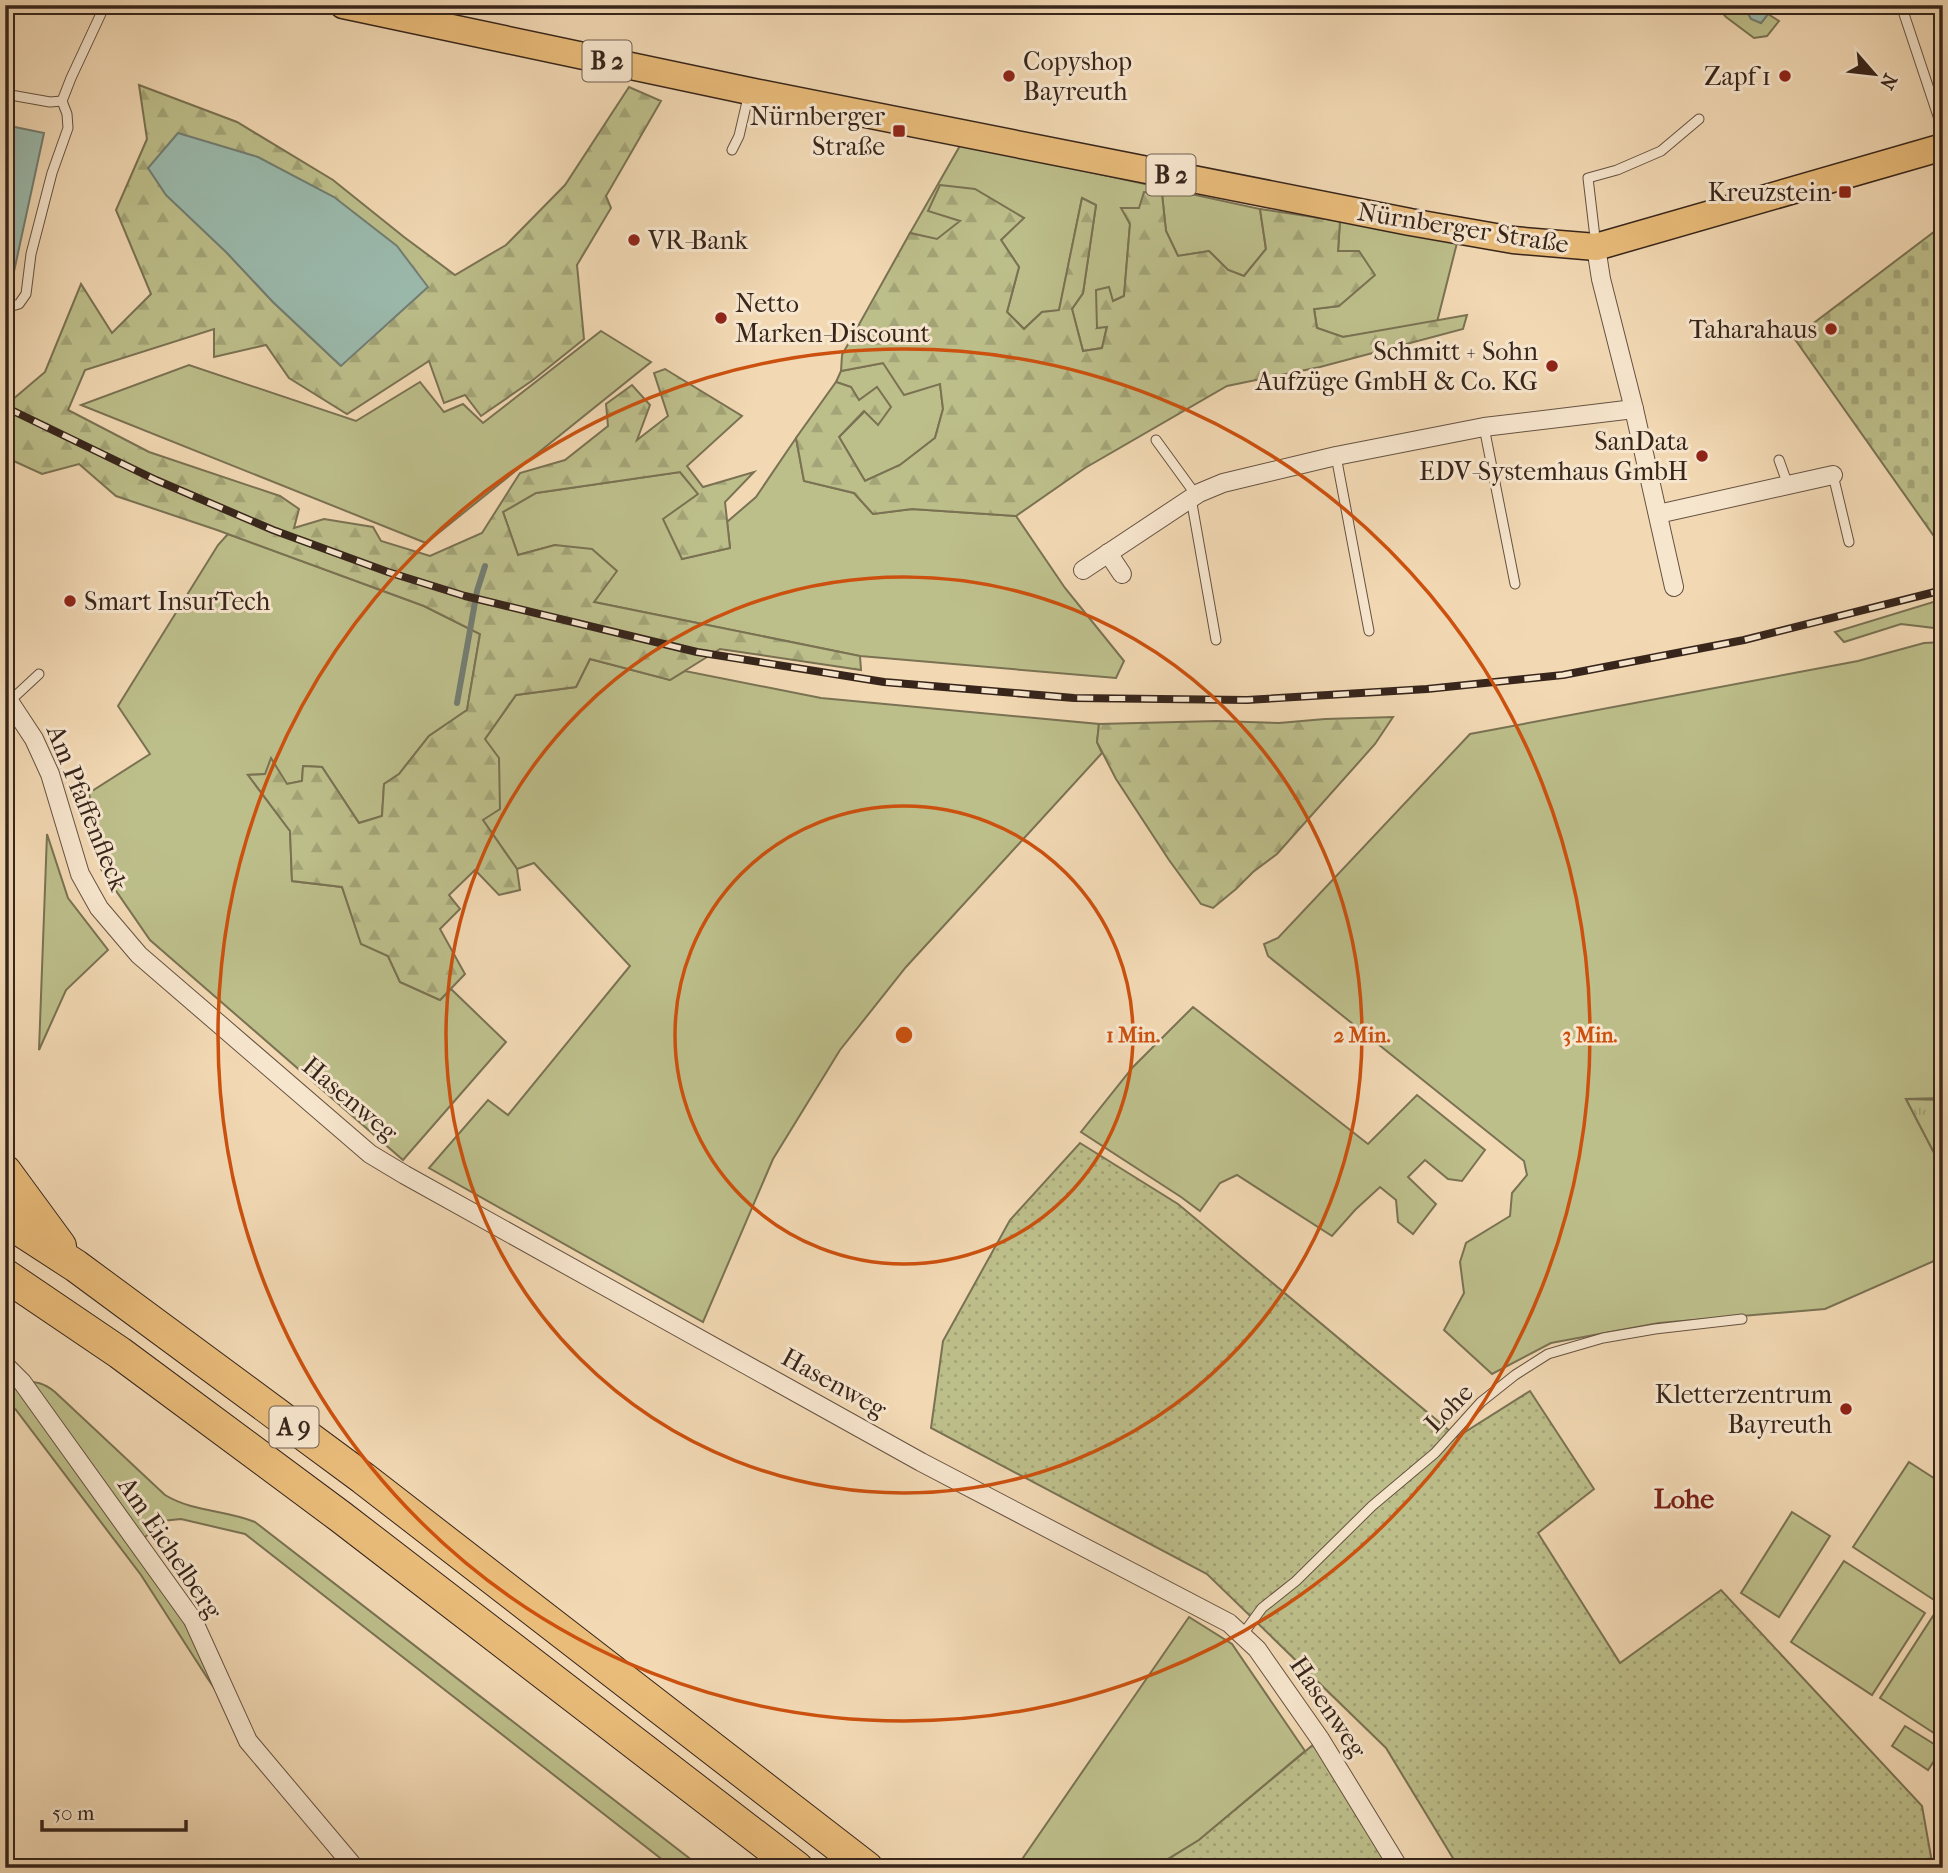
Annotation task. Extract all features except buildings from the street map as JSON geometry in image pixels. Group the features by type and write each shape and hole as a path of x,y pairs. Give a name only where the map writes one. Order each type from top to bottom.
{"highway":[{"path":"5,1171 76,1266"},
{"name":"A 9","path":"5,1220 76,1266 363,1478 867,1868"},
{"name":"A 9","path":"5,1275 120,1353 341,1517 797,1868"},
{"path":"5,1300 120,1353"}],"main road":[{"name":"Nürnberger Straße","path":"343,5 749,91 1513,240 1596,247 1943,147"}],"street":[{"name":"Nürnberger Straße","path":"1596,247 1603,288 1634,409 1674,587"},
{"path":"1083,570 1193,497 1223,483 1336,456 1484,427 1634,409"},
{"path":"1658,514 1833,475"},
{"path":"1108,552 1122,574"},
{"name":"Am Pfaffenfleck","path":"8,698 34,739 50,774 80,874 99,908 139,955 186,994"},
{"name":"Hasenweg","path":"186,994 370,1154 921,1461 1229,1623 1257,1649 1320,1739 1399,1868"},
{"name":"Am Eichelberg","path":"5,1365 22,1382 193,1620 248,1741 355,1868"}],"lane":[{"path":"5,308 19,304 26,294 31,254 52,173 68,128 62,101 105,5"},
{"path":"1913,5 1901,8 1943,131"},
{"path":"732,150 739,136 749,91"},
{"path":"5,94 50,102 62,101"},
{"path":"1596,247 1588,178 1617,170 1661,151 1699,119"},
{"path":"1484,427 1515,584"},
{"path":"1156,440 1193,497 1216,640"},
{"path":"1336,456 1369,631"},
{"path":"1779,460 1788,485"},
{"path":"1833,475 1849,542"},
{"path":"8,698 39,674"},
{"name":"Lohe","path":"1243,1634 1262,1608 1296,1581 1372,1506 1435,1452 1482,1402 1515,1375 1548,1354 1655,1329 1742,1319"}],"green space":[{"path":"1715,5 1743,5 1752,19 1761,23 1768,14 1779,21 1767,36 1754,38"},
{"path":"139,85 237,122 333,180 455,275 506,245 565,185 629,87 661,101 606,196 611,208 577,265 584,339 533,380 481,416 465,395 444,403 429,361 347,414 289,378 266,345 214,357 214,329 85,370 68,410 149,452 280,496 299,509 294,528 324,519 373,527 381,541 430,556 482,533 520,473 565,460 608,426 606,404 632,385 650,405 637,440 668,416 654,373 665,369 742,416 687,466 703,487 754,472 725,502 730,548 682,559 663,519 698,494 680,472 536,493 503,512 518,555 555,545 592,549 617,571 594,602 860,656 861,670 720,649 670,680 590,659 576,687 516,695 485,739 499,758 500,809 483,820 517,869 520,890 499,895 475,870 449,895 460,909 440,929 465,974 440,1000 400,982 388,956 361,944 342,887 292,881 290,831 248,775 265,774 271,758 287,784 302,781 303,766 322,767 359,823 382,816 384,784 399,774 429,736 467,710 480,634 424,606 116,496 79,464 42,474 5,457 5,406 45,372 81,284 112,333 151,294 116,210 147,139","holes":["227,253 341,366 273,302"]},
{"path":"961,144 1260,209 1266,249 1244,276 1228,270 1209,251 1178,256 1166,231 1162,194 1139,208 1122,208 1130,224 1124,296 1113,301 1097,328 1107,326 1102,348 1083,351 1072,309 1083,293 1096,205 1082,198 1059,311 1042,312 1024,329 1007,312 1019,267 1001,240 1023,218 961,221 937,240 910,233"},
{"path":"940,185 975,189 1024,218 1001,240 1019,267 1007,312 1024,329 1042,312 1059,310 1082,198 1096,205 1083,293 1072,309 1083,351 1102,348 1107,327 1097,328 1096,290 1109,287 1113,301 1124,296 1130,224 1121,208 1139,208 1144,192 1162,194 1166,231 1178,256 1209,251 1228,270 1244,276 1266,249 1260,209 1340,221 1338,251 1359,251 1375,275 1339,306 1314,309 1317,328 1343,337 1467,315 1463,329 1320,367 1227,386 1085,468 1016,516 912,509 873,514 854,493 804,481 796,438 836,382 851,387 859,400 877,387 891,407 878,425 864,411 839,437 865,481 900,465 935,438 943,409 940,384 904,395 883,363 841,371 842,355 910,233 937,239 960,221 928,211"},
{"path":"1340,221 1458,239 1437,322 1343,337 1317,328 1314,309 1339,306"},
{"path":"1943,225 1943,549 1794,338"},
{"path":"601,331 651,362 426,543 81,405 189,365 356,421 420,382 444,412 463,404 483,423"},
{"path":"883,363 940,384 943,409 935,438 900,465 865,481 839,437 865,411 851,387 836,382 841,371"},
{"path":"796,438 804,481 854,493 873,514 912,509 1016,516 1065,588 1124,661 1116,678 860,656 594,602 616,571 555,545 518,555 503,512 536,493 680,472 699,494 682,559 730,548 727,522 756,497"},
{"path":"228,534 424,606 480,634 467,710 429,736 399,774 384,784 382,816 359,823 322,767 303,766 302,781 287,784 265,774 248,775 290,831 292,881 342,887 361,943 388,956 400,982 440,1000 451,989 506,1042 403,1160 150,940 101,869 89,793 150,754 118,706 218,545"},
{"path":"1943,599 1943,629 1901,624 1844,642 1835,632"},
{"path":"1943,642 1943,1098 1906,1099 1943,1170 1943,1257 1825,1309 1659,1323 1551,1343 1492,1374 1444,1330 1464,1293 1460,1262 1466,1243 1510,1216 1512,1193 1527,1175 1524,1161 1268,956 1264,944 1278,938 1470,734 1858,661 1924,643"},
{"path":"590,659 670,680 685,671 821,698 1099,724 1097,742 1102,753 906,967 840,1050 773,1159 703,1322 429,1168 488,1100 508,1115 630,966 534,863 517,869 482,819 485,739 516,695 576,687"},
{"path":"1393,717 1375,744 1277,854 1213,908 1201,904 1169,860 1116,779 1097,742 1099,724 1217,721 1279,723"},
{"path":"47,834 68,898 108,950 66,990 39,1050"},
{"path":"1193,1007 1368,1144 1417,1095 1485,1150 1462,1181 1448,1179 1425,1160 1408,1177 1436,1204 1413,1234 1398,1222 1396,1200 1380,1187 1332,1236 1237,1175 1220,1183 1200,1211 1081,1132 1133,1067"},
{"path":"1906,1099 1943,1100 1943,1170"},
{"path":"1080,1143 1178,1204 1457,1437 1530,1391 1594,1489 1538,1533 1620,1663 1721,1590 1922,1806 1933,1868 1459,1868 1386,1748 1207,1574 931,1428 943,1341 1010,1220"},
{"path":"5,1365 22,1382 40,1383 55,1392 165,1495 187,1505 255,1522 702,1868 673,1868 245,1534 181,1519 162,1521 138,1544 193,1620 239,1724 141,1575 16,1410 5,1400"},
{"path":"1909,1462 1943,1484 1943,1587 1934,1600 1853,1547"},
{"path":"1792,1512 1830,1536 1779,1617 1741,1593"},
{"path":"1844,1561 1925,1613 1872,1695 1791,1642"},
{"path":"1933,1616 1943,1623 1943,1739 1880,1698"},
{"path":"1189,1617 1232,1644 1305,1751 1199,1840 1153,1868 1016,1868"},
{"path":"1905,1726 1942,1749 1928,1770 1892,1746"},
{"path":"1320,1739 1399,1868 1154,1868 1199,1840"}],"shaded area":[{"path":"1743,5 1769,5 1768,14 1761,23 1751,19"},
{"path":"5,125 44,133 10,290 5,290"},
{"path":"178,133 258,157 334,197 397,246 428,287 341,366 166,195 148,168"}],"waterway":[{"path":"457,703 477,591 485,566"}],"railway":[{"path":"5,407 156,480 273,530 388,572 465,596 697,652 884,682 1074,698 1247,700 1427,689 1563,675 1744,640 1943,590"}],"place":[{"name":"Copyshop Bayreuth","path":"1009,76"},
{"name":"Zapf 1","path":"1785,76"},
{"name":"Nürnberger Straße","path":"899,131"},
{"name":"Kreuzstein","path":"1845,192"},
{"name":"VR-Bank","path":"634,240"},
{"name":"Netto Marken-Discount","path":"721,318"},
{"name":"Taharahaus","path":"1831,329"},
{"name":"Schmitt + Sohn Aufzüge GmbH & Co. KG","path":"1552,366"},
{"name":"SanData EDV-Systemhaus GmbH","path":"1702,456"},
{"name":"Smart InsurTech","path":"70,601"},
{"name":"Kletterzentrum Bayreuth","path":"1846,1409"}],"district":[{"name":"Lohe","path":"1684,1498"}]}
